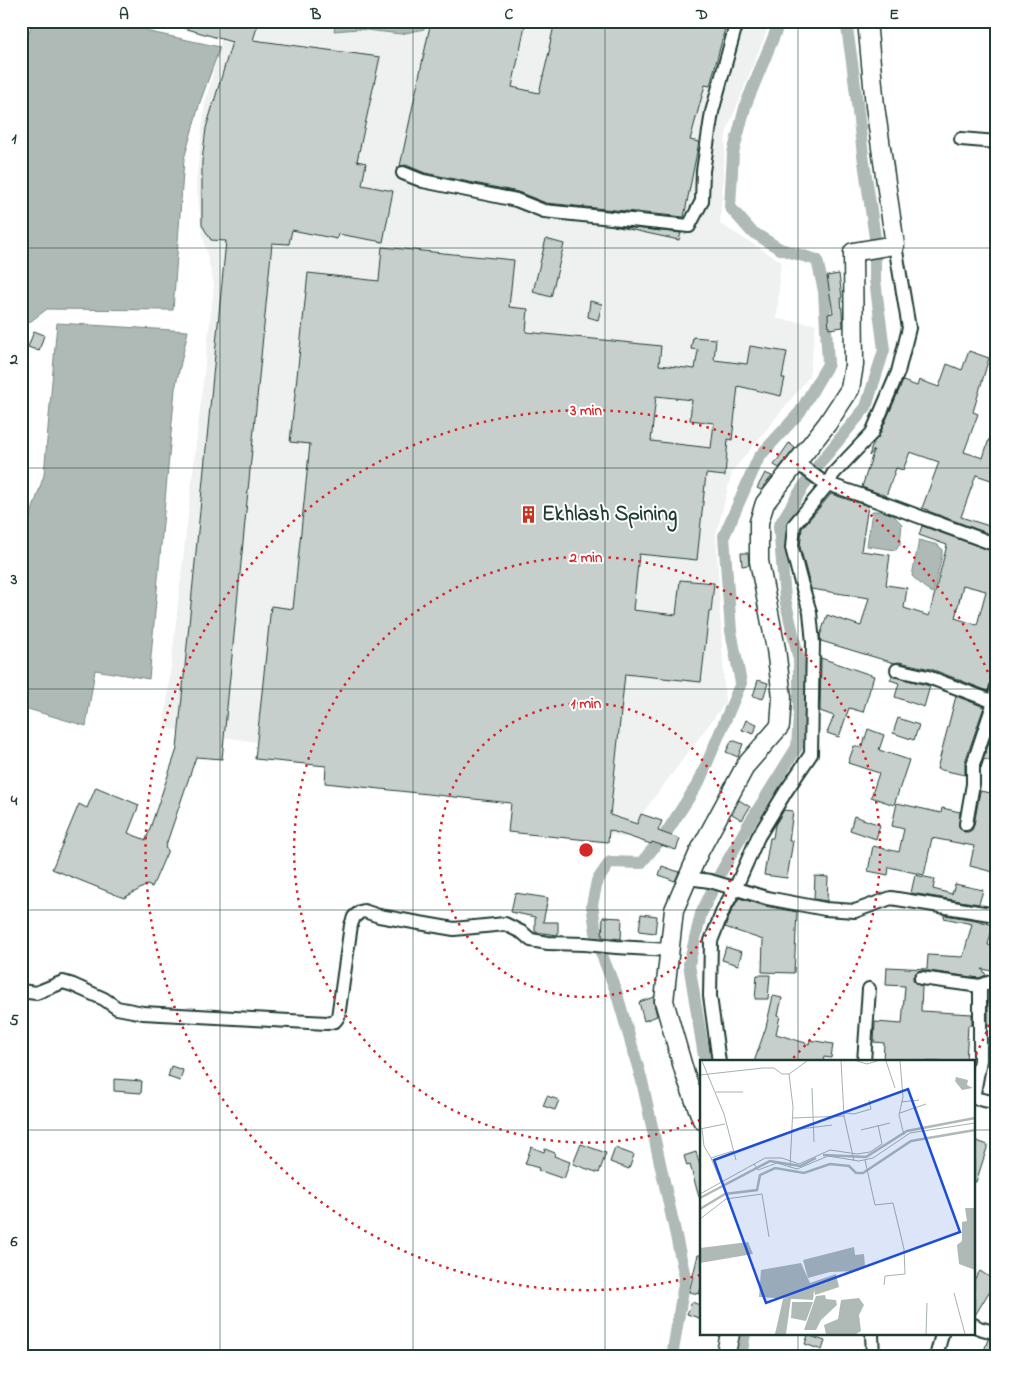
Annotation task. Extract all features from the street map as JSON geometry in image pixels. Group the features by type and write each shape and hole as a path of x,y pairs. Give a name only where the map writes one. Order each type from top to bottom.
{"street":[{"path":"403,173 423,181 516,200 544,211 689,226 702,201 712,112 736,21"},
{"path":"718,1060 710,996 711,941 733,888 758,837 811,754 813,643 810,612 792,548 794,526 825,483 872,433 898,372 910,328 895,245 875,106 867,21"},
{"path":"961,139 997,142"},
{"path":"700,1115 685,1074 664,1000 674,910 699,852 746,765 780,726 782,697 776,649 759,561 759,522 765,503 827,424 850,389 854,365 853,252 895,245"},
{"path":"796,462 825,483 997,545"},
{"path":"897,670 928,677 995,702"},
{"path":"966,824 973,784 973,765 995,702 997,686"},
{"path":"688,878 710,881 767,898 824,909 855,911 891,898 996,913"},
{"path":"21,991 36,994 63,982 104,999 118,1008 143,1013 327,1023 335,1021 338,1017 351,925 354,918 364,911 379,916 454,929 505,924 523,932 531,940 548,943 670,950"},
{"path":"921,978 980,986 997,980"},
{"path":"976,1083 980,1060 980,986"},
{"path":"864,1060 869,988"},
{"path":"976,1099 997,1104"},
{"path":"976,1326 997,1333"},
{"path":"725,1357 730,1336"},
{"path":"872,1336 873,1357"},
{"path":"936,1357 941,1336"}],"shaded area":[{"path":"33,21 132,21 150,32 220,47 200,102 184,159 173,310 47,309 27,324 21,462 21,54"},
{"path":"193,21 769,21 726,133 720,224 781,261 777,319 816,324 809,377 732,472 716,535 725,703 624,838 337,754 164,728 214,285 202,233 196,182 205,104 224,29"},
{"path":"336,21 426,21 424,29 401,34 358,29 334,31"},
{"path":"57,323 188,331 175,389 149,679 95,670 86,726 21,707 21,545 44,475"},
{"path":"872,511 889,511 902,524 900,544 896,550 867,546"},
{"path":"919,540 938,545 942,549 933,593 912,576"}],"building":[{"path":"171,21 259,21 253,40 380,57 357,161 366,163 362,185 393,191 383,242 338,234 337,239 292,230 289,244 272,243 222,759 196,757 165,848 168,850 152,887 147,885 124,898 52,869 79,804 87,808 96,787 139,805 128,833 146,840 177,749 226,241 211,240 202,225 202,161 206,128 232,42 170,24"},
{"path":"431,21 526,21 512,87 539,93 555,21 727,21 710,86 705,85 690,140 699,142 684,217 546,203 518,192 425,173 406,165 400,166"},
{"path":"614,226 681,233 679,240"},
{"path":"546,239 564,244 551,297 533,292"},
{"name":"Ekhlash Spining","path":"382,247 514,260 509,307 528,309 526,332 661,346 659,365 695,369 698,350 691,349 693,337 716,339 714,360 747,364 750,346 787,352 782,378 785,378 781,396 738,386 732,440 728,439 725,476 706,474 697,560 639,554 633,610 676,615 680,580 714,583 701,682 625,674 610,815 637,824 641,814 662,821 658,831 680,839 676,850 609,830 608,842 508,832 511,803 325,783 326,766 255,759 271,606 293,609 310,444 290,442 308,273 379,281","holes":["656,396 692,400 690,420 714,423 711,448 651,441"]},
{"path":"839,274 843,327 829,329 828,314 833,313 827,276"},
{"path":"590,301 602,304 598,320 588,317"},
{"path":"34,331 44,335 39,351 28,347"},
{"path":"969,351 989,358 973,412 978,414 964,452 983,458 989,439 997,442 997,482 976,475 961,517 989,526 995,508 997,508 997,532 995,536 922,508 939,462 910,452 903,470 896,468 886,496 862,487 874,450 869,456 873,443 879,436 903,381 917,386 919,380 939,387 947,364 962,370"},
{"path":"789,443 795,448 779,468 774,465"},
{"path":"765,473 772,476 761,490 757,488"},
{"path":"831,494 868,506 861,551 890,555 886,585 907,588 904,608 929,616 947,545 919,535 922,526 997,553 997,678 991,681 988,691 931,669 899,662 894,663 821,641 820,636 827,615 861,626 869,598 811,589 800,547 802,528","holes":["963,585 986,591 977,625 955,618"]},
{"path":"741,553 748,553 749,565 742,566"},
{"path":"821,658 874,676 863,712 849,708 839,737 827,733 834,716 820,711"},
{"path":"892,676 930,686 924,707 895,697 899,683 890,680"},
{"path":"758,680 768,683 763,699 753,696"},
{"path":"956,696 984,707 965,762 965,775 937,769"},
{"path":"898,718 919,725 914,740 893,733"},
{"path":"997,719 997,764 984,759 981,768 981,766"},
{"path":"746,720 757,724 754,734 742,730"},
{"path":"868,729 884,735 879,750 909,760 894,805 871,797 879,773 848,763 854,746 862,748"},
{"path":"732,740 743,744 738,757 726,752"},
{"path":"980,791 997,794 989,833 997,834 997,873 970,866 974,846 932,838 924,875 889,867 888,875 868,871 873,846 899,852 904,829 892,826 897,803 941,813 942,808 960,812 959,827 964,832 968,832 972,830 974,825"},
{"path":"739,800 750,807 742,820 732,814"},
{"path":"784,810 793,811 789,841 793,841 787,878 764,875 770,838 773,838 775,825"},
{"path":"854,816 880,825 876,839 850,830"},
{"path":"662,866 679,872 675,881 659,875"},
{"path":"915,875 935,879 933,889 952,894 955,884 983,890 979,904 911,893"},
{"path":"815,876 828,877 827,901 814,899"},
{"path":"515,893 548,898 543,922 558,922 558,935 535,932 535,917 511,912"},
{"path":"739,898 765,906 797,912 794,973 762,972 763,940 725,927"},
{"path":"641,914 657,916 655,933 639,931"},
{"path":"944,915 993,925 988,945 997,947 997,972 982,969 986,975 979,978 922,970 913,976 913,981 922,986 921,1011 972,1014 972,1025 968,1025 966,1060 883,1060 884,1043 874,1042 875,1022 902,1024 905,986 886,985 887,967 927,969 928,955 963,957 972,924 944,918"},
{"path":"603,917 622,918 621,939 602,937"},
{"path":"726,947 742,952 738,965 722,960"},
{"path":"757,975 770,975 768,999 755,999"},
{"path":"773,996 782,998 776,1034 809,1044 810,1040 833,1044 831,1058 824,1057 823,1060 755,1060 766,1027"},
{"path":"654,997 657,1016 644,1021 639,1002"},
{"path":"988,1002 997,1002 997,1027 988,1026"},
{"path":"171,1066 183,1070 180,1081 168,1077"},
{"path":"114,1079 142,1081 141,1093 114,1091"},
{"path":"547,1096 559,1100 555,1110 543,1106"},
{"path":"976,1141 988,1145 976,1182"},
{"path":"581,1144 606,1153 599,1173 573,1164"},
{"path":"531,1147 544,1152 545,1149 555,1153 554,1156 570,1162 564,1179 525,1164"},
{"path":"615,1148 634,1155 629,1169 610,1162"},
{"path":"696,1152 700,1165 700,1197 690,1165 687,1166 684,1156"},
{"path":"698,1255 700,1255 700,1291 699,1294 689,1292"},
{"path":"980,1271 997,1282 997,1297 989,1292 976,1314 976,1277"},
{"path":"692,1302 700,1305 700,1318 687,1314"},
{"path":"808,1336 825,1341 822,1350 805,1344"},
{"path":"988,1339 997,1341 997,1357 982,1357"}],"waterway":[{"path":"672,1357 685,1277 642,1081 616,991 598,945 592,905 597,881 610,862 641,863 666,833 699,782 741,683 731,631 724,536 759,457 800,412 828,364 824,291 817,260 780,249 751,231 730,207 733,153 746,104 776,31 777,21"},
{"path":"705,1060 689,964 701,914 720,874 747,827 797,747 799,660 785,599 779,526 820,463 866,407 884,350 875,280 875,238 846,21"},
{"path":"741,1357 745,1336"}],"place":[{"name":"Ekhlash Spining","path":"528,515"}]}
